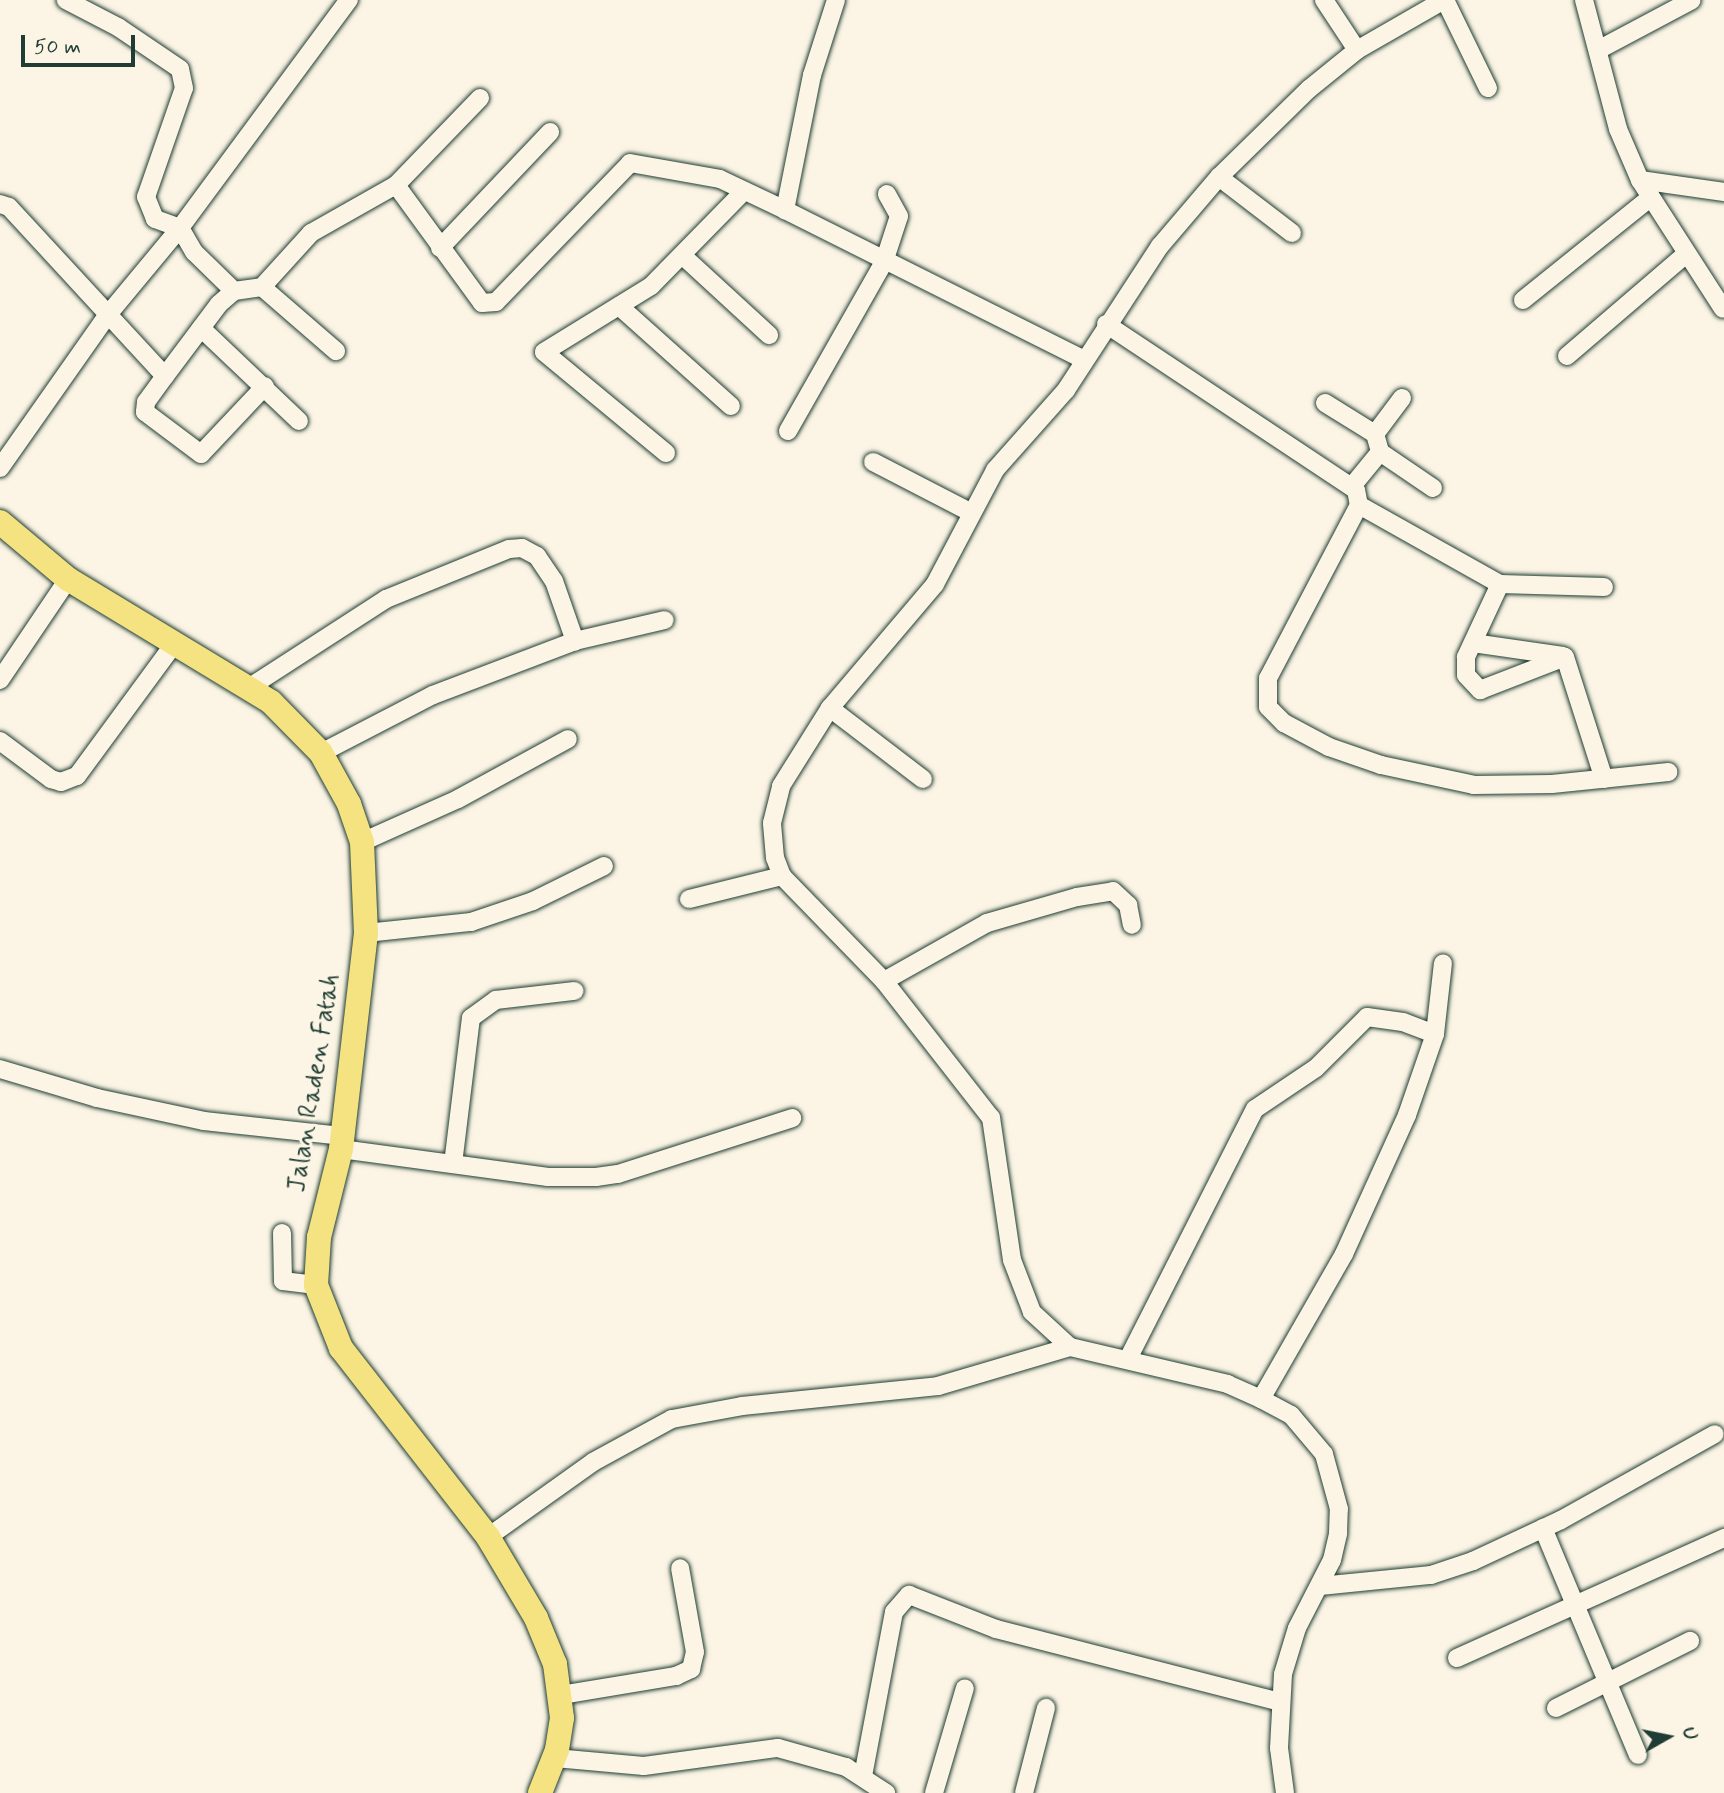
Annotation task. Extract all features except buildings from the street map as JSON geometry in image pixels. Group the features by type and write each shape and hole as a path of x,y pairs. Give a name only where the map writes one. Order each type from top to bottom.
{"highway":[{"name":"Jalan Raden Fatah","path":"0,522 68,579 250,687 287,716 321,753 340,785 362,842 366,933 342,1142 319,1237 316,1285 341,1348 488,1537 536,1618 555,1664 561,1695 555,1758 540,1793"}],"street":[{"path":"66,0 118,27 180,69 184,88 146,197 155,219 180,228 194,252 234,291"},
{"path":"0,468 106,317 180,228 349,0"},
{"path":"785,210 812,75 836,0"},
{"path":"1324,0 1357,50"},
{"path":"1070,1347 1032,1312 1020,1286 991,1118 884,981 782,876 771,839 778,798 830,708 935,584 995,470 1066,390 1106,324 1160,246 1219,177 1293,103 1357,50 1444,0 1488,88"},
{"path":"1584,0 1618,129 1640,180 1723,309"},
{"path":"1598,50 1692,0"},
{"path":"265,386 201,454 145,412 146,402 165,376 201,328 234,291 262,287 311,233 396,185 480,97"},
{"path":"440,248 550,132"},
{"path":"396,185 475,297 482,303 496,302 630,163 720,179 1084,360"},
{"path":"1219,177 1292,233"},
{"path":"1640,180 1724,192"},
{"path":"666,453 544,352 651,286 744,191"},
{"path":"788,431 884,262 899,216 887,194"},
{"path":"1523,300 1650,197"},
{"path":"0,204 9,207 106,317 165,376"},
{"path":"1567,356 1686,254"},
{"path":"683,256 769,335"},
{"path":"262,287 336,351"},
{"path":"619,306 731,406"},
{"path":"1106,324 1353,485 1359,505 1500,584 1604,587"},
{"path":"201,328 299,421"},
{"path":"1375,434 1402,398"},
{"path":"1325,403 1375,434 1380,452 1433,488"},
{"path":"1353,485 1380,452"},
{"path":"873,462 972,513"},
{"path":"1359,505 1268,678 1268,707 1284,723 1329,747 1440,780 1503,786 1668,772"},
{"path":"250,687 386,599 509,549 522,548 537,556 554,581 575,641"},
{"path":"0,680 68,579"},
{"path":"1500,584 1473,643 1466,675 1480,690 1565,657"},
{"path":"321,753 433,695 575,641 665,620"},
{"path":"1473,643 1565,657"},
{"path":"0,741 51,779 61,782 77,776 174,644"},
{"path":"1565,657 1604,779"},
{"path":"830,708 923,779"},
{"path":"362,842 458,799 568,739"},
{"path":"366,933 471,922 533,901 604,866"},
{"path":"689,899 782,876"},
{"path":"884,981 987,923 1077,897 1113,891 1128,905 1132,925"},
{"path":"1261,1399 1344,1254 1408,1115 1435,1034 1443,963"},
{"path":"453,1164 471,1018 496,1000 574,991"},
{"path":"1128,1359 1255,1109 1316,1068 1367,1017 1403,1022 1435,1034"},
{"path":"0,1069 97,1098 204,1121 342,1142 453,1164 548,1177 606,1176 792,1118"},
{"path":"282,1233 283,1281 316,1285"},
{"path":"488,1537 593,1462 672,1419 742,1406 938,1386 1070,1347 1228,1384 1291,1415 1316,1439 1334,1485 1338,1533 1320,1586 1289,1653 1280,1702 1284,1793"},
{"path":"1320,1586 1431,1575 1543,1528 1715,1434"},
{"path":"1543,1528 1638,1755"},
{"path":"1457,1658 1724,1538"},
{"path":"561,1695 676,1676 691,1669 695,1652 680,1568"},
{"path":"863,1776 894,1612 909,1595 1021,1637 1280,1702"},
{"path":"1556,1708 1690,1641"},
{"path":"934,1793 965,1688"},
{"path":"1024,1793 1046,1708"},
{"path":"555,1758 644,1766 778,1748 863,1776 887,1793"}]}
